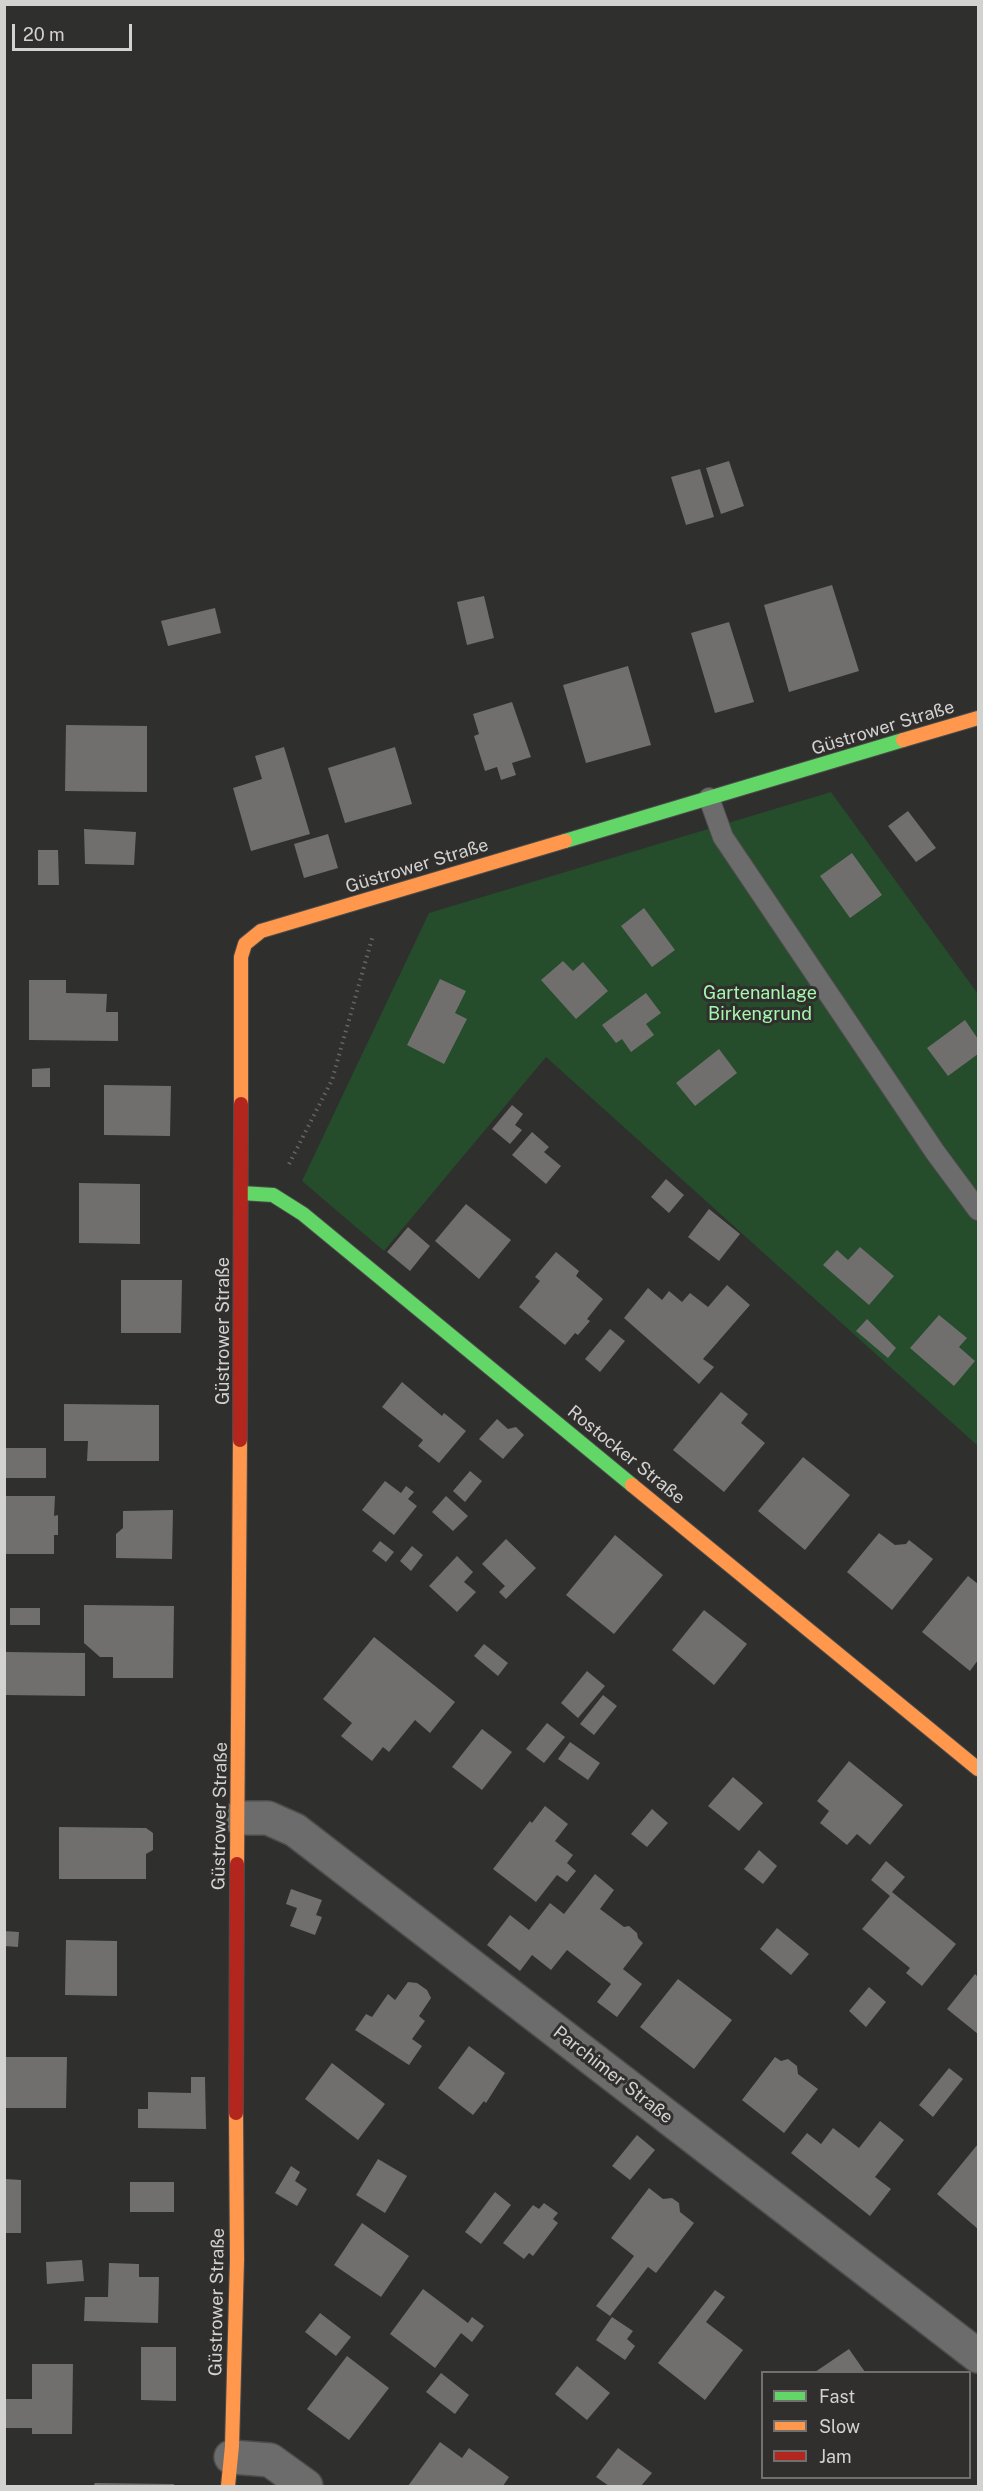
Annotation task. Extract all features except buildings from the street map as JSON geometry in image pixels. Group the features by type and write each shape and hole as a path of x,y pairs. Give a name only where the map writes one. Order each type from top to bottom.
{"street":[{"name":"Güstrower Straße","path":"230,2472 237,2259 235,2038 239,1818 241,957 245,944 261,931 978,718"},
{"name":"Rostocker Straße","path":"241,1193 273,1195 303,1214 978,1769"},
{"name":"Parchimer Straße","path":"239,1818 268,1818 295,1830 978,2356"},
{"path":"230,2472 270,2460 306,2487"}],"lane":[{"path":"709,798 723,837 935,1152 978,1210"}],"path":[{"path":"273,1195 332,1080 373,938 369,899"}],"green space":[{"name":"Gartenanlage Birkengrund","path":"831,792 978,994 978,1446 546,1057 384,1251 302,1181 429,913"}],"traffic: fast":[{"path":"565,841 903,740"},
{"path":"241,1193 273,1195 303,1214 632,1485"}],"traffic: slow":[{"path":"903,740 978,718"},
{"path":"241,1104 241,957 245,944 261,931 565,841"},
{"path":"237,1864 240,1440"},
{"path":"632,1485 978,1769"},
{"path":"228,2486 232,2446 237,2259 236,2113"}],"traffic: jam":[{"path":"240,1440 241,1104"},
{"path":"236,2113 237,1864"}]}
